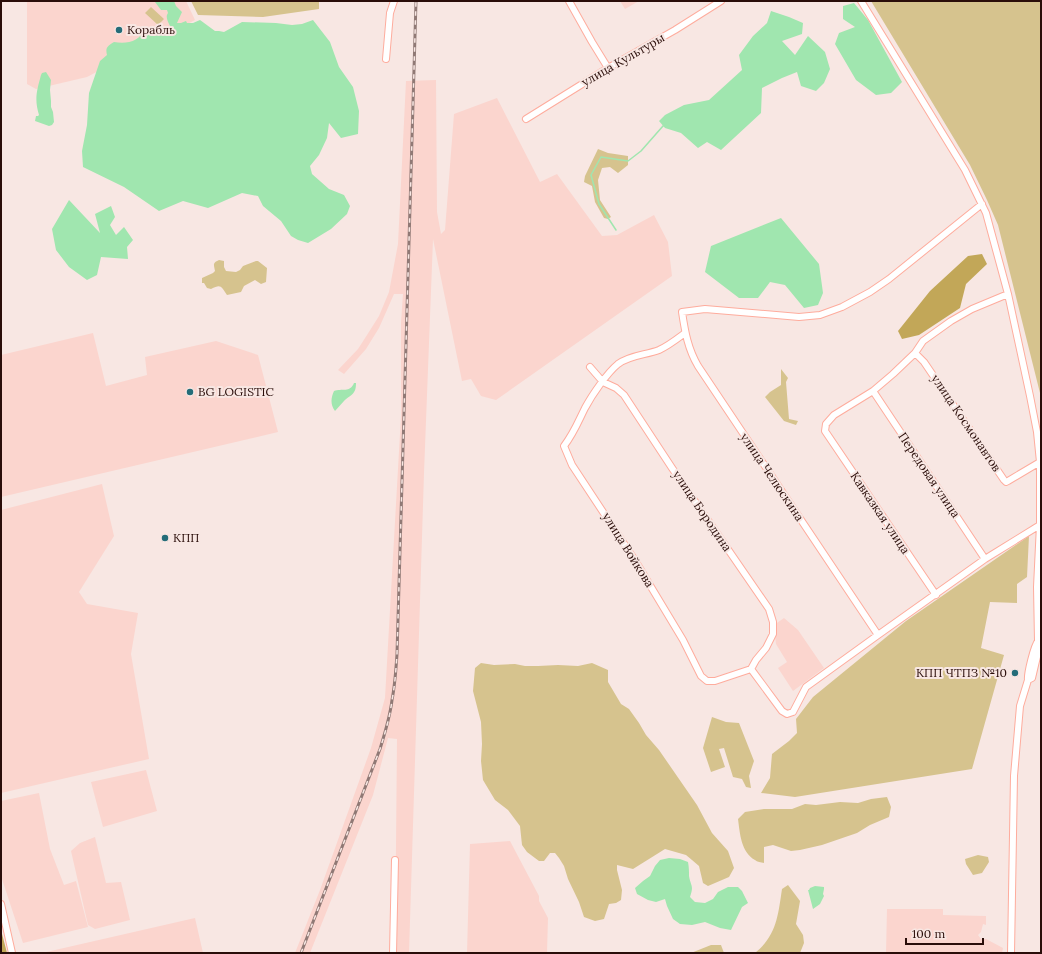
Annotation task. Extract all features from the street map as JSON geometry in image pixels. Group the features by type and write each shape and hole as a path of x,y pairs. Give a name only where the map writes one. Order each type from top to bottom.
{"street":[{"path":"386,59 390,13 394,1"},
{"path":"569,1 608,68"},
{"name":"улица Культуры","path":"526,120 608,68 675,30 721,1"},
{"path":"861,1 965,170 986,213 1008,294 1037,432 1040,462 1040,524 1037,588 1038,641 1040,644 1028,675 1028,680 1020,706 1014,776 1011,953"},
{"name":"улица Челюскина","path":"878,635 698,366 689,348 682,312 705,309 799,317 820,315 842,307 870,292 982,204"},
{"path":"873,391 894,374 915,353 923,341 951,321 972,309 1008,294"},
{"path":"603,382 609,372 624,360 659,350 669,345 685,333"},
{"name":"улица Космонавтов","path":"915,353 924,362 1006,482 1040,462"},
{"name":"улица Бородина","path":"590,367 603,382 616,388 624,395 768,609 773,622 773,634 766,648 751,669"},
{"name":"улица Войкова","path":"603,382 564,446 572,465 636,562 683,640 701,676 707,681 714,682 751,669"},
{"name":"Кавказкая улица","path":"873,391 834,415 826,424 825,431 936,595"},
{"name":"Передовая улица","path":"873,391 985,559"},
{"path":"751,669 782,712 787,714 793,712 806,687 985,559 1040,524"},
{"path":"392,953 395,860"},
{"path":"1,904 12,953"}],"shaded area":[{"path":"27,1 186,1 195,20 87,77 36,89 27,84"},
{"path":"174,1 176,6 182,12 177,23 186,21 187,23 193,23 200,20 215,31 224,32 242,22 292,25 302,24 313,20 330,42 339,67 353,87 359,111 358,134 341,138 329,123 327,138 319,155 310,166 312,174 329,189 344,195 350,206 347,214 331,229 308,243 298,240 291,236 281,221 263,206 258,196 242,193 208,208 183,201 159,211 124,187 83,167 82,151 87,125 89,93 100,61 107,55 106,50 114,42 124,43 132,41 143,33 145,28 154,27 159,31 168,29 170,26 167,18 167,10 161,10 155,2"},
{"path":"191,1 319,1 319,9 263,17 198,15"},
{"path":"620,1 639,1 625,9"},
{"path":"871,1 1041,1 1041,397 998,225 970,165"},
{"path":"854,3 868,20 902,82 891,93 876,95 856,80 835,44 839,33 855,27 843,19 843,6"},
{"path":"151,7 164,19 158,25 145,13"},
{"path":"771,11 803,23 802,34 782,41 795,55 808,36 825,52 830,69 824,83 816,91 801,86 797,72 762,88 761,113 721,150 707,142 698,148 681,133 665,128 659,121 665,115 684,105 709,100 742,70 739,55 753,36 767,23"},
{"path":"46,72 51,80 51,107 54,122 49,126 35,121 36,116 39,115 36,99 38,85 42,73"},
{"path":"436,80 437,212 441,234 445,230 454,114 497,98 540,182 557,174 602,236 617,235 654,215 668,242 672,276 496,400 481,396 471,379 462,381 433,239 409,953 395,953 397,739 388,738 373,795 310,953 295,953 320,890 371,748 385,698 401,416 401,323 403,294 394,294 379,328 366,349 344,374 338,370 358,349 379,316 389,292 398,244 406,81"},
{"path":"598,149 608,153 628,156 628,165 618,173 610,167 602,168 598,180 600,200 611,217 608,219 604,218 595,202 592,186 584,182 585,176"},
{"path":"69,200 100,233 95,214 111,206 115,217 110,225 116,235 124,227 133,240 127,247 128,259 101,257 97,275 87,280 69,267 56,250 52,229"},
{"path":"781,218 819,264 823,293 818,305 804,308 785,285 770,282 758,298 739,298 705,272 711,246"},
{"path":"982,254 987,264 966,284 960,308 919,335 902,339 898,331 930,291 968,256"},
{"path":"219,260 224,261 226,271 236,272 243,266 258,261 267,268 266,282 261,284 255,280 244,286 241,292 227,295 219,286 211,289 207,288 204,283 202,283 202,278 215,271 214,263"},
{"path":"93,333 106,386 147,375 145,357 216,341 258,355 278,432 1,497 1,355"},
{"path":"781,369 788,378 786,382 789,419 798,421 796,425 784,421 765,397 781,385"},
{"path":"356,383 356,387 353,394 335,411 332,406 332,396 334,391 348,389"},
{"path":"102,484 114,536 79,592 87,604 138,613 131,654 149,759 1,793 1,510"},
{"path":"1029,536 1027,577 1017,584 1017,603 990,602 981,648 1004,655 972,769 795,797 761,793 770,778 772,754 797,733 796,719 813,697 906,621"},
{"path":"784,618 798,630 824,668 793,691 778,668 787,662 776,644 774,625"},
{"path":"481,663 494,665 515,664 525,666 578,666 592,663 608,670 608,682 621,704 629,709 646,735 659,750 697,805 712,833 728,851 734,868 729,877 708,886 703,883 699,866 686,855 665,849 633,869 617,865 622,890 621,900 616,903 609,904 604,919 595,921 584,917 564,866 559,858 555,853 550,853 544,861 539,861 527,852 522,845 520,826 508,810 495,800 483,780 481,761 481,722 473,691 475,668"},
{"path":"712,717 726,722 739,723 754,761 749,776 751,788 746,787 742,779 733,777 724,748 719,749 725,767 711,772 703,748"},
{"path":"146,770 157,811 103,827 91,782"},
{"path":"39,793 50,849 64,885 76,881 88,927 23,943 1,876 1,801"},
{"path":"887,797 891,807 889,817 870,825 857,833 822,845 791,851 773,845 764,847 764,863 750,857 742,842 738,819 745,812 764,809 792,809 805,804 816,805 840,802 858,803 871,799"},
{"path":"95,837 106,883 121,882 130,920 95,929 88,925 71,851 80,843"},
{"path":"510,841 539,896 539,901 548,918 547,953 467,953 470,844"},
{"path":"978,855 988,857 989,862 982,873 973,875 966,864 965,859"},
{"path":"669,858 680,859 688,862 692,888 690,897 695,902 705,903 713,899 718,892 728,887 738,887 742,891 748,903 742,907 731,930 720,928 705,922 692,925 680,924 673,919 665,899 656,902 648,900 637,894 635,888 650,876 660,860"},
{"path":"788,885 800,901 796,924 803,935 804,943 800,953 755,953 768,939 772,932 778,916 782,889"},
{"path":"815,886 824,887 824,896 820,904 813,909 808,890"},
{"path":"887,909 943,909 943,915 986,916 986,925 983,924 981,932 978,935 981,939 986,939 1003,948 1002,953 886,953"},
{"path":"195,918 203,953 42,953"},
{"path":"1,930 7,953 1,953"},
{"path":"711,945 721,945 724,953 691,953"}],"waterway":[{"path":"616,230 599,204 591,175 601,157 628,161 641,151 665,125"}],"railway":[{"path":"301,953 380,749 389,719 395,683 416,1"}],"place":[{"name":"Корабль","path":"119,30"},
{"name":"BG LOGISTIC","path":"190,392"},
{"name":"КПП","path":"165,538"},
{"name":"КПП ЧТПЗ №10","path":"1015,673"}]}
